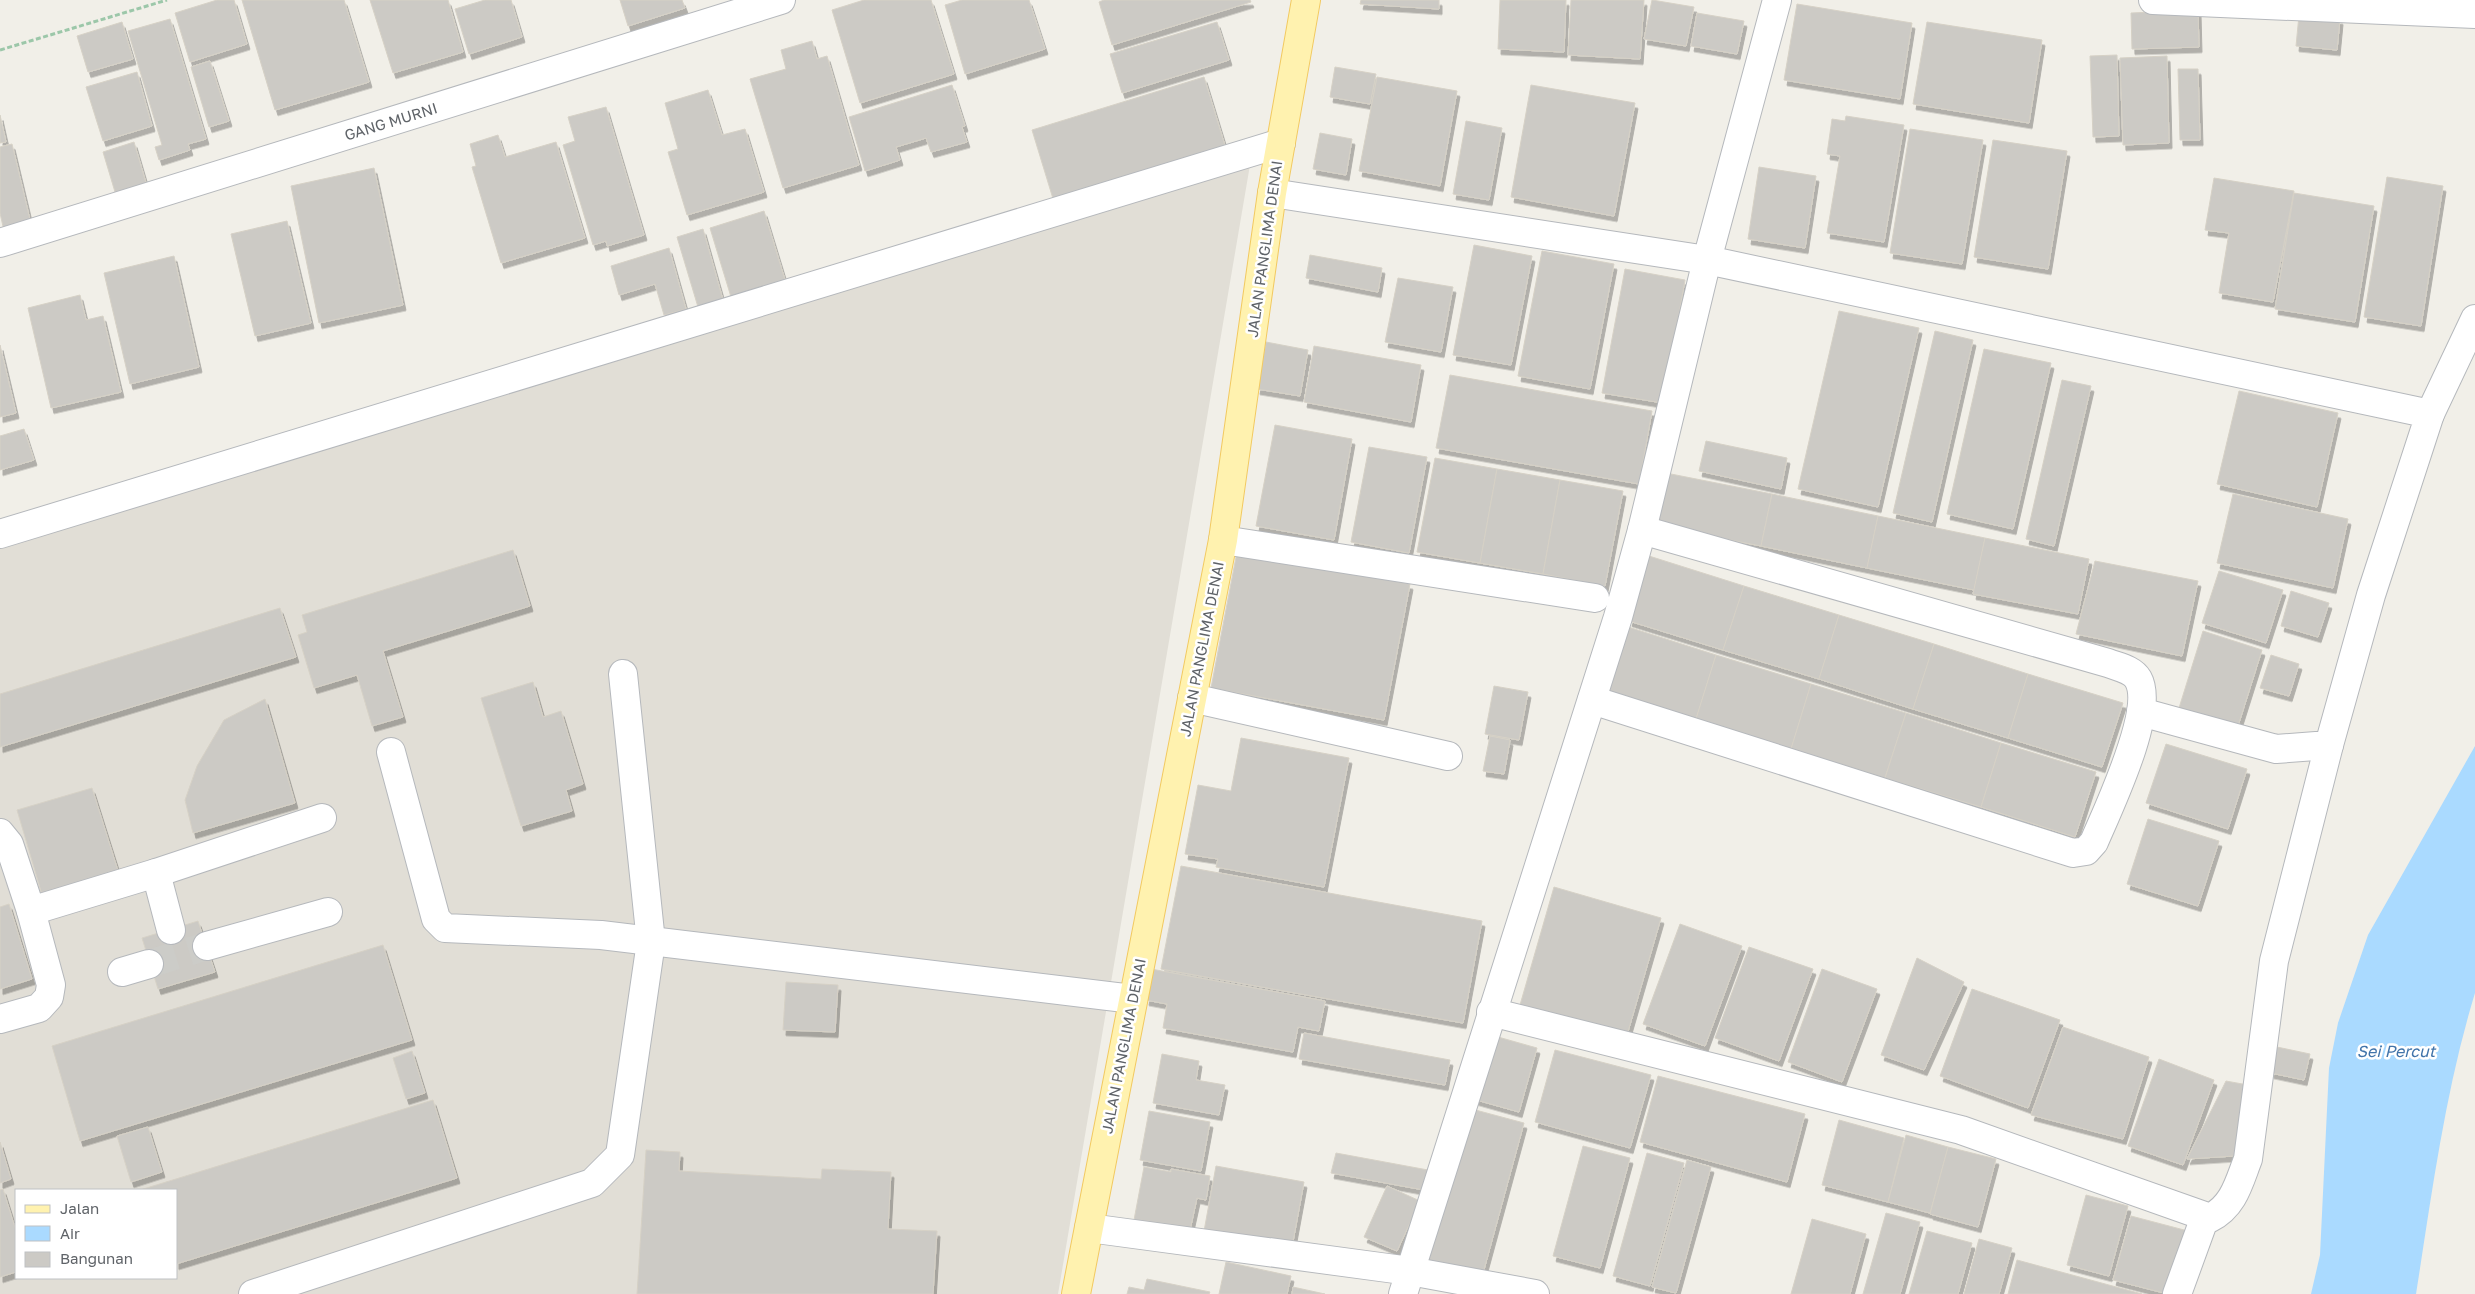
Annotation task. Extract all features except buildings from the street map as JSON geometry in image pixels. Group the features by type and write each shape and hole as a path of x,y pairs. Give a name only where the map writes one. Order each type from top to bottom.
{"main road":[{"name":"JALAN PANGLIMA DENAI","path":"1076,1294 1223,540 1272,193 1306,0"}],"street":[{"name":"GANG MURNI","path":"0,243 781,0"},
{"path":"1406,1283 1592,700 1642,530 1707,260 1777,0"},
{"path":"2153,0 2475,14"},
{"path":"0,534 1281,144"},
{"path":"1272,193 1707,260 2430,414"},
{"path":"1491,1012 1961,1130 2210,1218 2228,1206 2248,1159 2274,961 2329,745 2371,595 2430,414 2475,319"},
{"path":"1592,700 2073,853 2086,851 2094,842 2130,755 2141,712 2142,689 2131,671 1642,530"},
{"path":"1223,540 1595,598"},
{"path":"253,1294 592,1183 620,1155 651,942 623,674"},
{"path":"1192,698 1448,756"},
{"path":"2141,712 2276,749 2329,745"},
{"path":"392,752 436,919 445,928 601,935 1133,999"},
{"path":"31,911 156,873 322,818"},
{"path":"0,833 9,844 31,911 50,984 49,997 38,1008 0,1019"},
{"path":"156,873 170,930"},
{"path":"207,946 328,912"},
{"path":"122,972 149,964"},
{"path":"2177,1294 2206,1216"},
{"path":"1089,1228 1406,1283 1535,1294"}],"path":[{"path":"0,50 167,0"}],"shaded area":[{"path":"1251,159 1058,1294 0,1294 0,546"}],"water":[{"name":"Sei Percut","path":"2475,746 2475,993 2447,1105 2416,1294 2311,1294 2320,1255 2329,1068 2338,1023 2368,935"}],"tunnel":[{"path":"149,964 207,946"}]}
